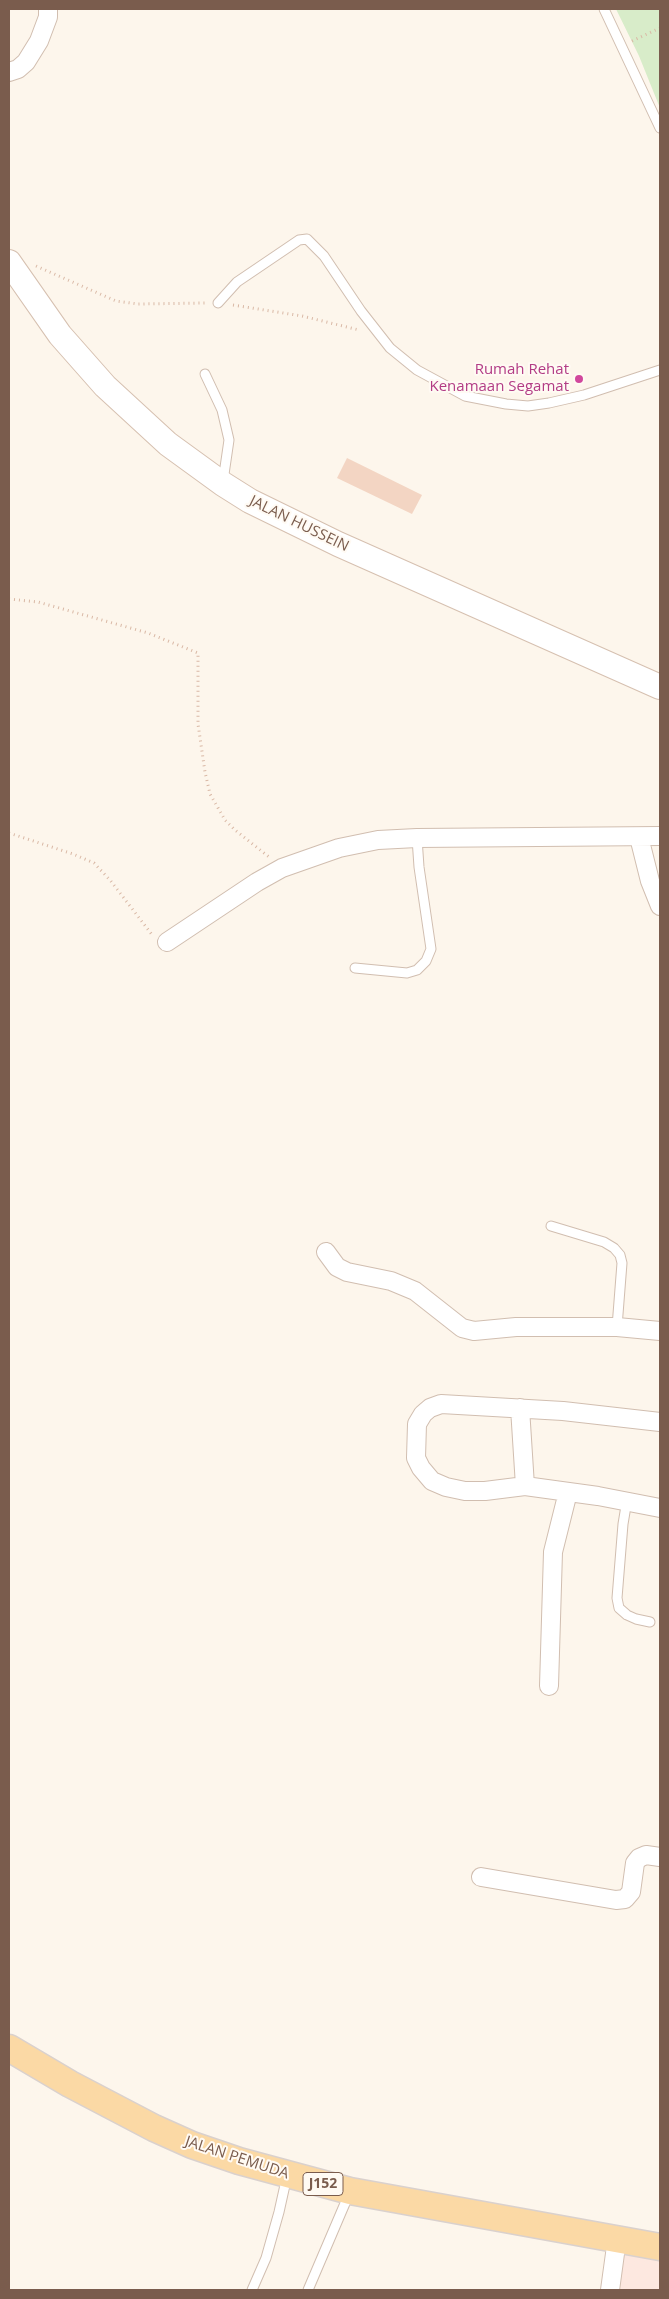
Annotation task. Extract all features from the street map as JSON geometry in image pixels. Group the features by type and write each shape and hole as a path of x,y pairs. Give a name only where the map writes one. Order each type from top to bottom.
{"main road":[{"name":"JALAN HUSSEIN","path":"10,264 60,335 105,386 168,444 223,484 250,500 338,544 660,687"},
{"name":"JALAN PEMUDA","path":"9,2048 70,2084 154,2128 192,2145 287,2175 350,2191 660,2247"}],"street":[{"path":"9,72 18,69 26,62 39,42 48,16 48,9"},
{"path":"168,942 257,882 282,868 339,848 378,840 417,838 660,836"},
{"path":"639,837 650,881 660,906"},
{"path":"326,1252 337,1266 347,1272 390,1281 415,1291 462,1328 474,1331 516,1327 616,1327 660,1331"},
{"path":"660,1422 520,1408 441,1404 430,1408 423,1414 417,1424 416,1458 420,1468 432,1481 446,1487 465,1491 485,1491 525,1486 627,1500 660,1508"},
{"path":"520,1408 525,1486"},
{"path":"549,1686 553,1552 568,1492"},
{"path":"482,1877 616,1900 625,1899 631,1892 635,1863 639,1858 646,1855 660,1857"},
{"path":"610,2290 617,2239"}],"lane":[{"path":"604,9 660,128"},
{"path":"218,303 237,282 299,240 307,239 324,256 379,336 404,360 447,388 465,396 528,406 584,395 660,370"},
{"path":"205,374 222,410 229,440 223,484"},
{"path":"355,968 408,973 417,970 426,961 431,949 419,867 417,838"},
{"path":"551,1226 604,1242 614,1248 620,1255 622,1263 616,1327"},
{"path":"627,1500 623,1524 619,1608 636,1620 650,1622"},
{"path":"252,2290 266,2258 287,2175"},
{"path":"308,2290 350,2191"}],"path":[{"path":"622,46 660,28"},
{"path":"10,264 22,263 36,266 116,301 138,304 218,303 302,316 379,336"},
{"path":"9,599 38,602 140,630 198,653 198,724 204,772 210,794 219,811 235,830 282,868"},
{"path":"9,833 94,863 110,880 155,939 161,943 168,942"}],"shaded area":[{"path":"610,2244 660,2256 660,2290 604,2290"}],"green space":[{"path":"616,9 660,9 660,108 639,56"}],"building":[{"path":"347,458 422,495 412,514 337,478"}],"place":[{"name":"Rumah Rehat Kenamaan Segamat","path":"579,379"}]}
